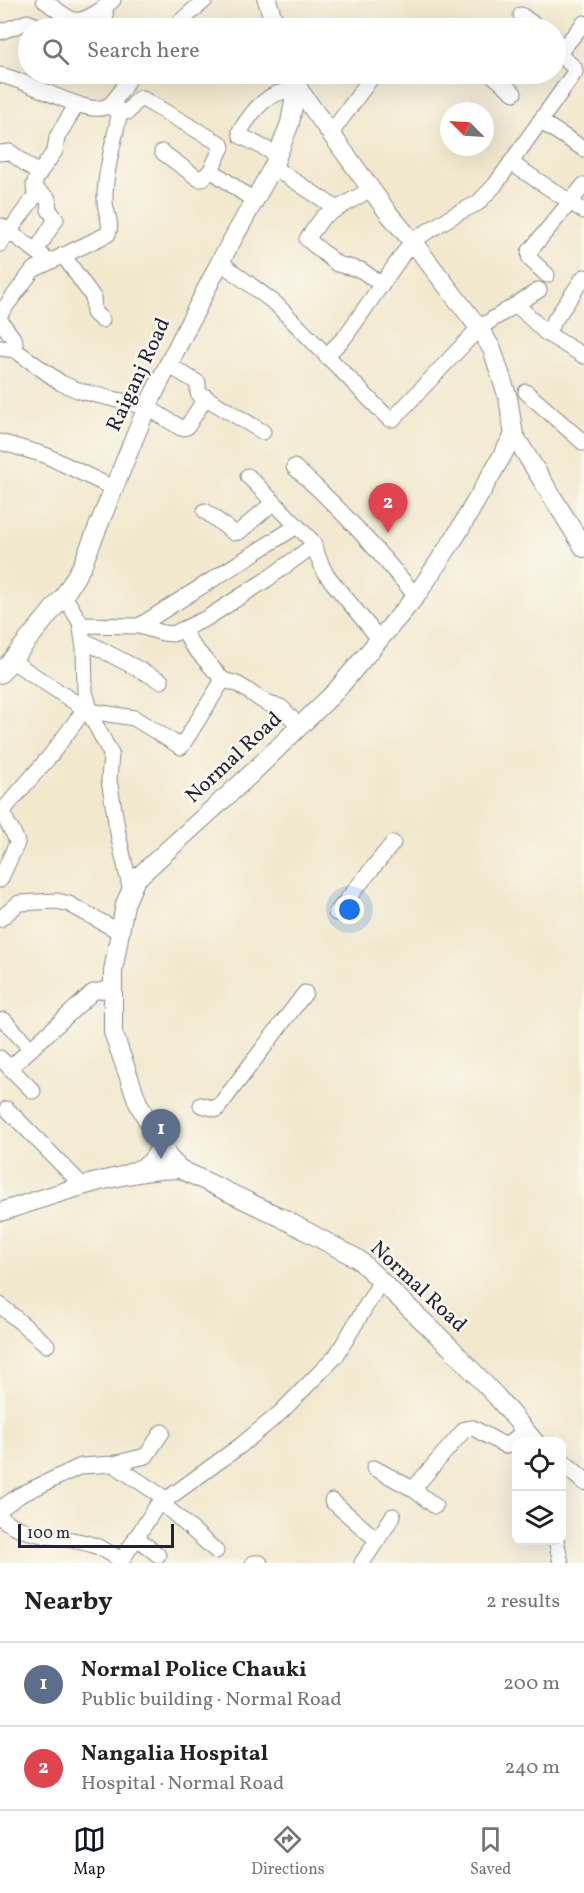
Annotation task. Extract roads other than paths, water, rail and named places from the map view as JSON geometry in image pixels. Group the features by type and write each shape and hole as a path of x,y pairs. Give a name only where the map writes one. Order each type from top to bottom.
{"main road":[{"path":"267,0 273,18"},
{"name":"Raiganj Road","path":"4,668 64,596 82,566 167,364 253,200 276,161 290,123 295,84"},
{"path":"296,84 389,214 479,328 492,349 508,398 514,435 584,548"},
{"name":"Normal Road","path":"514,435 457,534 416,596 380,640 335,692 250,775 136,879 125,903 113,971 113,1032 138,1103 169,1158 180,1169 280,1217 358,1259 457,1354 530,1437"},
{"path":"0,1212 146,1167 156,1157 161,1145"},
{"path":"124,1175 162,1169 180,1169"},
{"path":"566,1466 584,1481"}],"street":[{"path":"44,0 69,18"},
{"path":"184,18 205,0"},
{"path":"85,18 109,4"},
{"path":"521,15 525,18"},
{"path":"566,39 584,23"},
{"path":"0,32 18,25"},
{"path":"566,60 574,67 574,72 566,84"},
{"path":"0,75 18,81"},
{"path":"24,84 58,99 100,110 113,109 128,112 137,99 141,98 221,144 222,150 205,178 199,179 162,152"},
{"path":"0,314 33,270 104,237 110,229 105,195 112,104 125,84"},
{"path":"292,84 260,104 240,131 241,136 336,208"},
{"path":"332,133 367,84"},
{"path":"503,84 514,93"},
{"path":"326,356 345,337 412,241 478,203 495,185 566,84"},
{"path":"77,104 57,137 55,151 37,181 35,196 3,234 36,251 56,258 93,297 94,314 102,320"},
{"path":"540,121 584,149"},
{"path":"0,153 9,152 37,181 48,199 49,210 56,219 36,251"},
{"path":"511,163 578,207"},
{"path":"211,170 253,200"},
{"path":"547,275 530,259 529,252 578,207 584,185"},
{"path":"371,189 323,217 307,236 308,242 337,264 361,270 382,285"},
{"path":"220,262 276,304 386,417 393,419 479,328 539,290"},
{"path":"546,333 584,277"},
{"path":"517,305 546,333 584,356"},
{"path":"0,320 15,341 8,349 61,383 80,391 147,407 184,429 206,397"},
{"path":"167,364 198,383 197,392 263,432"},
{"path":"526,392 584,443"},
{"path":"0,442 45,455 113,488"},
{"path":"294,467 317,486 358,528 416,596"},
{"path":"248,476 314,545 325,573 380,640"},
{"path":"205,511 234,533 239,532 274,502"},
{"path":"139,626 297,526"},
{"path":"82,632 139,626 172,634 207,618 314,545"},
{"path":"64,596 82,632 88,708 111,754 109,780 131,891"},
{"path":"184,629 191,644 223,680 241,686 270,706 281,706 300,726"},
{"path":"82,632 161,681"},
{"path":"4,668 88,708 134,718 181,747 223,680"},
{"path":"0,880 17,843 15,835 5,821 5,808 88,708"},
{"path":"336,913 393,843"},
{"path":"0,919 19,903 57,901 69,904 120,932"},
{"path":"33,1091 5,1063 32,1049 93,992 113,988"},
{"path":"201,1105 217,1109 305,993"},
{"path":"4,1020 32,1049"},
{"path":"7,1109 83,1186"},
{"path":"0,1517 15,1528 94,1545 121,1562 136,1537 163,1501 240,1446 280,1413 336,1356 381,1281"},
{"path":"0,1305 46,1345"},
{"path":"413,1489 465,1429 473,1428 506,1446 512,1444"},
{"path":"0,1509 20,1496 81,1466 113,1464 146,1456 162,1432"},
{"path":"113,1464 163,1501 216,1551"},
{"path":"374,1468 413,1489 435,1506"},
{"path":"332,1501 377,1540"},
{"path":"362,1563 393,1516"},
{"path":"136,1537 158,1555"},
{"path":"557,1545 561,1563"},
{"path":"253,1563 260,1563"}],"place":[{"name":"Nangalia Hospital","path":"388,533"},
{"name":"Normal Police Chauki","path":"161,1159"}]}
